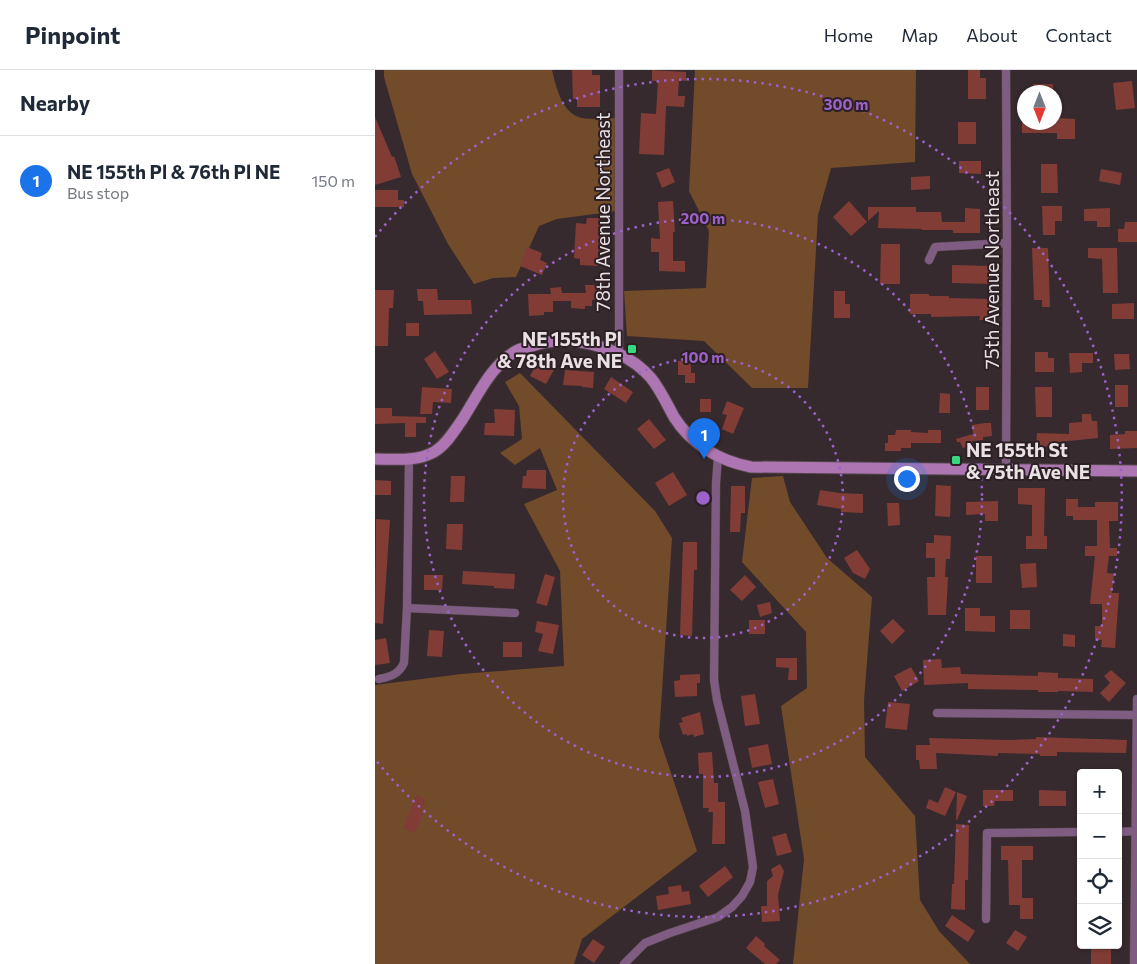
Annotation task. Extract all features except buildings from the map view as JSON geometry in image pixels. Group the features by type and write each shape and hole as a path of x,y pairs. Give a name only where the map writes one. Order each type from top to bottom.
{"street":[{"name":"78th Avenue Northeast","path":"619,70 619,353"},
{"name":"75th Avenue Northeast","path":"1006,70 1006,469"},
{"path":"929,260 935,247 1007,244"},
{"path":"375,459 409,459 435,451 446,442 493,372 518,350 540,343 571,341 619,353 639,367 652,379 675,419 687,435 719,457 736,464 751,467 1137,471"},
{"path":"624,964 645,943 719,917 742,896 749,882 753,866 745,811 717,700 714,680 716,483 719,457"},
{"path":"379,679 398,672 404,664 407,608 409,459"},
{"path":"407,608 515,613"},
{"path":"1134,964 1137,699"},
{"path":"937,712 1136,715"},
{"path":"1122,832 1137,831"},
{"path":"986,919 987,832 1077,832"}],"shaded area":[{"path":"384,70 552,70 561,99 569,111 582,118 618,118 617,211 557,219 539,226 516,277 493,278 474,284 448,244 412,174 384,77"},
{"path":"695,70 916,70 915,162 831,168 818,215 808,388 752,388 704,341 627,336 624,291 706,288 709,231 689,191"},
{"path":"520,373 655,511 672,538 659,737 697,851 582,939 574,964 375,964 375,685 461,674 564,666 560,571 524,504 557,490 540,448 515,465 500,453 522,439 519,406 505,382"},
{"path":"783,476 790,502 827,558 872,597 864,700 865,757 915,816 920,900 939,931 970,964 793,964 804,859 781,706 807,688 806,632 742,562 752,478"}],"place":[{"name":"NE 155th Pl & 78th Ave NE","path":"632,349"},
{"name":"NE 155th Pl & 76th Pl NE","path":"704,459"},
{"name":"NE 155th St & 75th Ave NE","path":"956,460"}]}
